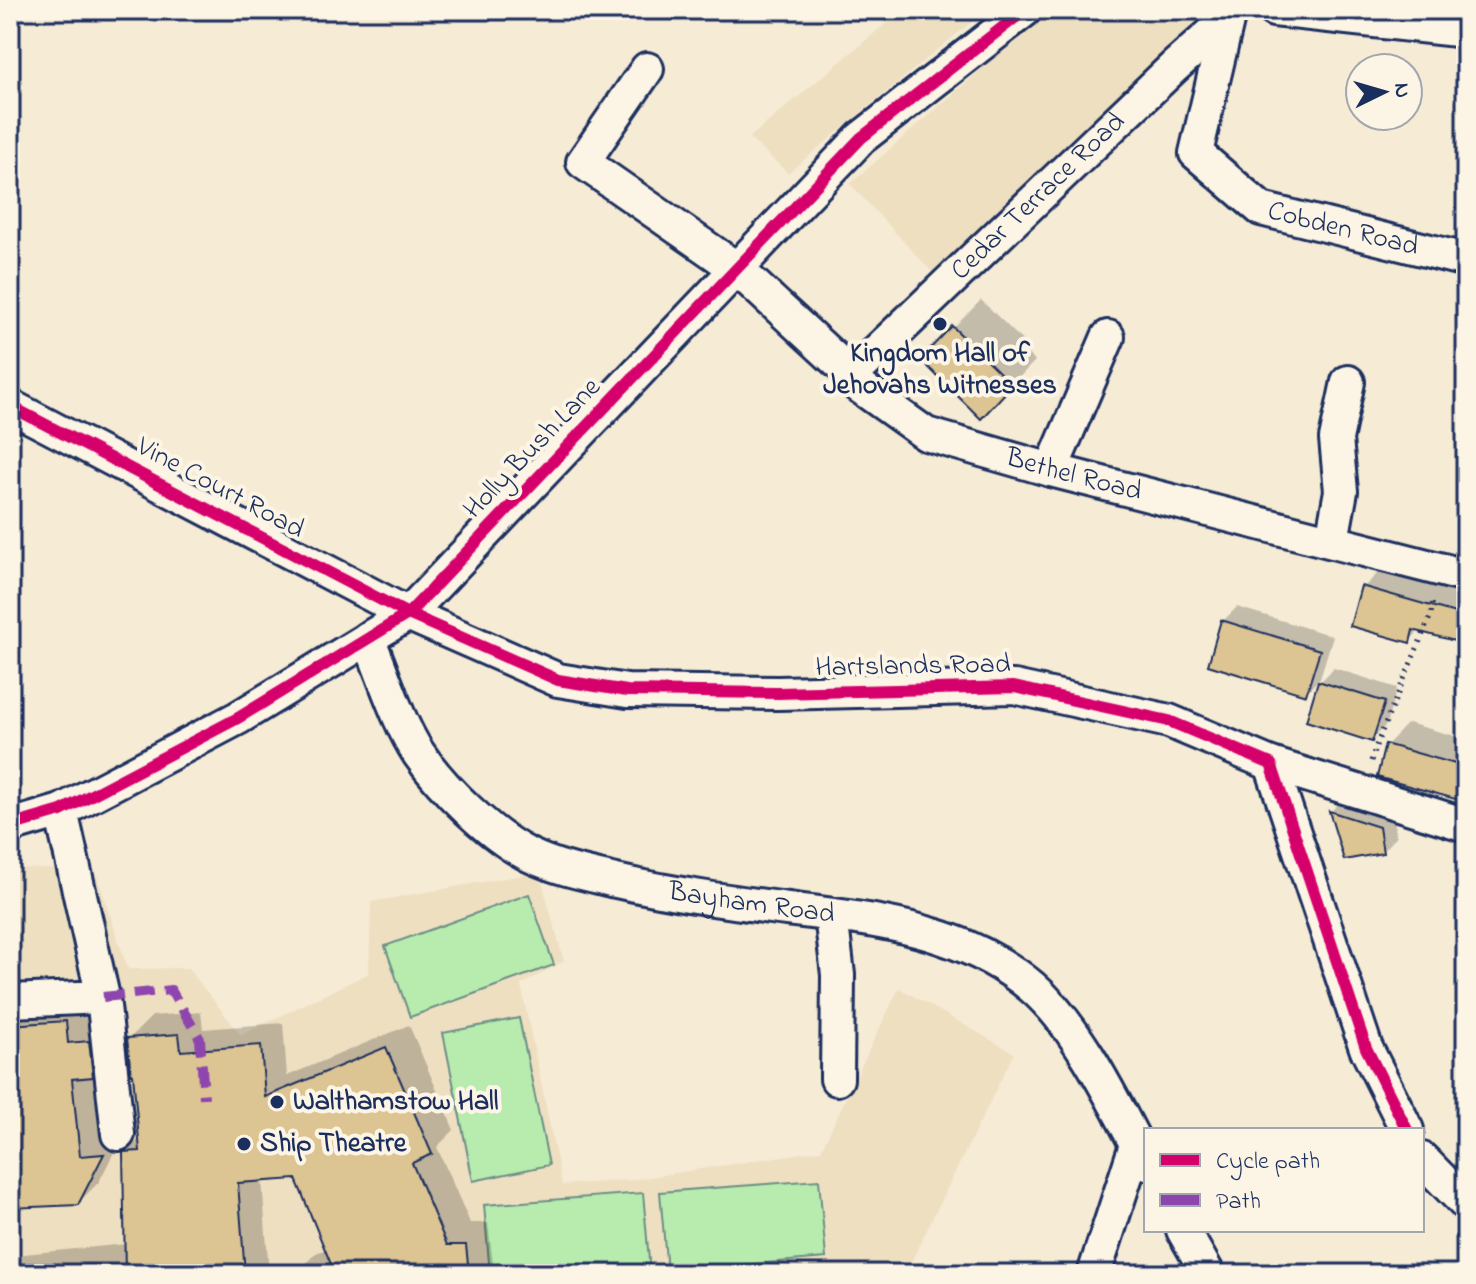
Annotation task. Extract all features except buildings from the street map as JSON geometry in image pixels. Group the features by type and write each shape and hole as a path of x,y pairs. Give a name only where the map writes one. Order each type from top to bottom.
{"street":[{"name":"Holly Bush Lane","path":"10,826 61,811 238,718 408,614 861,138 1025,10"},
{"path":"1274,10 1466,31"},
{"name":"Cobden Road","path":"1229,16 1196,153 1261,209 1466,260"},
{"name":"Cedar Terrace Road","path":"852,375 1229,16"},
{"name":"Bethel Road","path":"647,69 583,162 737,269 852,375 856,384 926,434 1051,470 1452,572"},
{"path":"1051,470 1108,337"},
{"path":"1332,540 1341,491 1336,439 1348,382"},
{"name":"Vine Court Road","path":"10,406 408,614"},
{"name":"Hartslands Road","path":"408,614 558,680 627,691 763,693 1014,687 1169,721 1271,764 1466,825"},
{"name":"Bayham Road","path":"368,638 409,738 462,802 498,837 529,855 562,868 602,878 661,891 891,923 970,948 1031,986 1054,1008 1141,1154"},
{"path":"1271,764 1366,1048 1406,1128"},
{"path":"61,811 103,997 118,1134"},
{"path":"831,915 838,975 837,1079"},
{"path":"10,1001 103,997"},
{"path":"1094,1274 1141,1154"},
{"path":"1424,1161 1466,1204"},
{"path":"1184,1232 1208,1274"}],"path":[{"path":"1364,793 1375,748 1452,572"}],"shaded area":[{"path":"902,10 986,10 788,173 749,138"},
{"path":"1049,10 1209,10 933,273 850,184"},
{"name":"Walthamstow Hall","path":"10,868 95,870 128,969 188,968 241,1035 369,973 371,902 539,872 564,961 521,985 562,1185 631,1180 821,1150 899,988 1014,1053 905,1274 10,1274"}],"green space":[{"path":"529,894 554,965 410,1017 385,946"},
{"path":"519,1018 549,1165 473,1181 443,1033"},
{"path":"819,1180 826,1258 667,1271 660,1192"},
{"path":"643,1193 650,1272 490,1274 484,1205"}],"marked path":[{"path":"103,997 171,990 200,1039 204,1098"}],"cycle path":[{"path":"10,826 61,811 238,718 408,614 861,138 1025,10"},
{"path":"10,406 408,614 558,680 627,691 778,693 1014,687 1169,721 1271,764 1366,1048 1406,1128"}],"place":[{"name":"Kingdom Hall of Jehovahs Witnesses","path":"940,324"},
{"name":"Walthamstow Hall","path":"277,1102"},
{"name":"Ship Theatre","path":"244,1144"}]}
